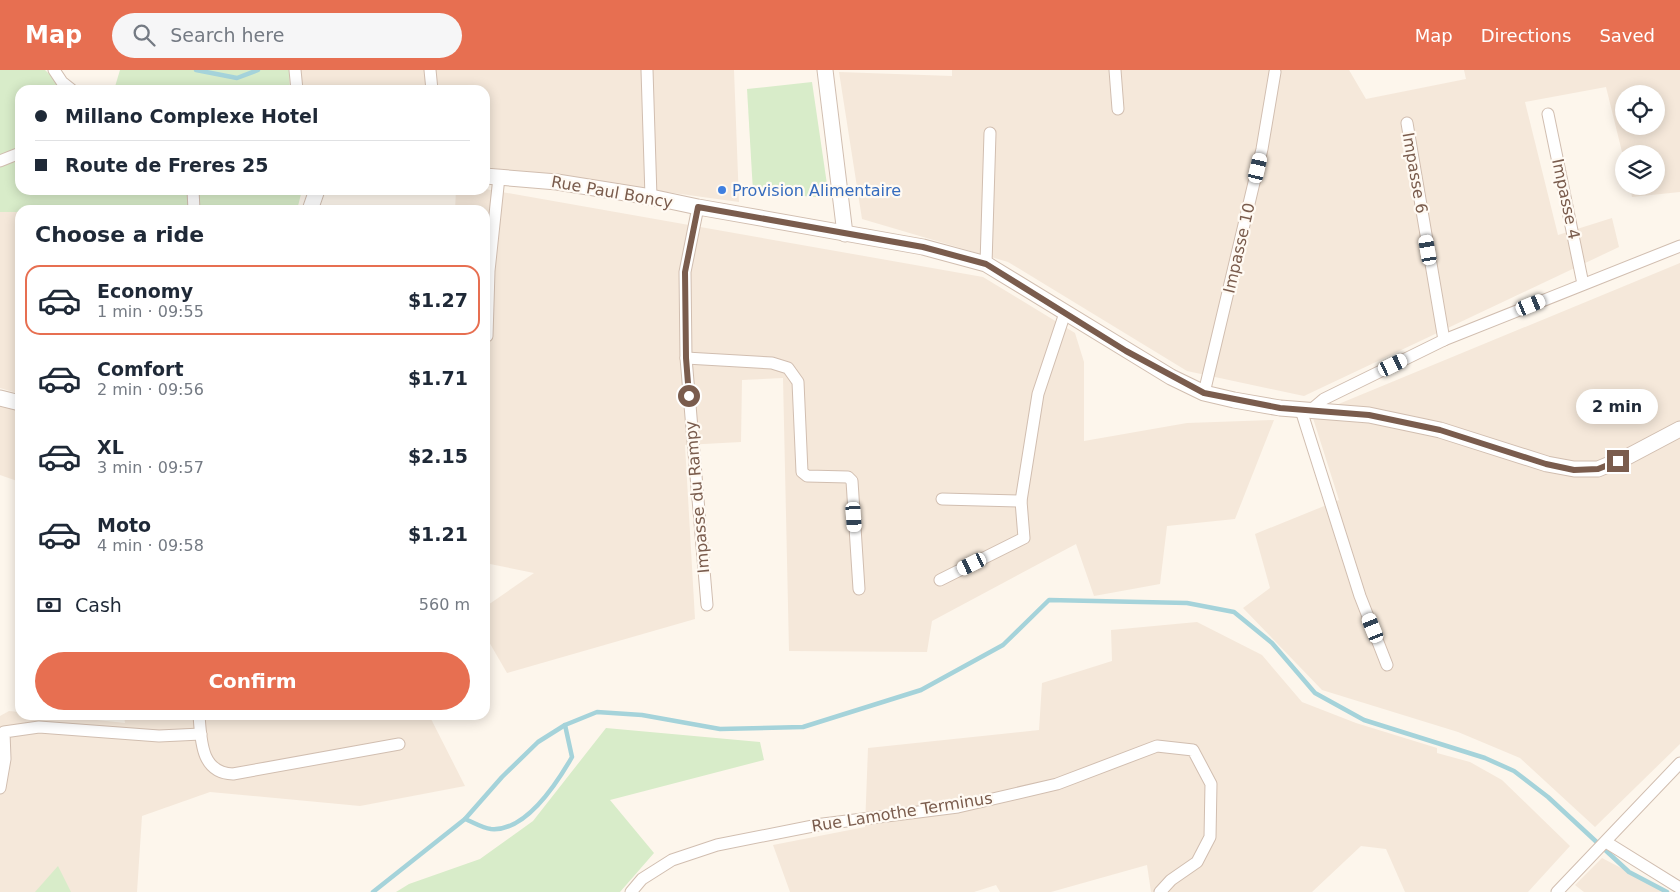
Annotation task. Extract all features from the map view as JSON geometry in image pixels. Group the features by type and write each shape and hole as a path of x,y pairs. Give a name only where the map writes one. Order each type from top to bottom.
{"street":[{"path":"54,70 66,85"},
{"path":"295,70 296,85"},
{"path":"430,70 432,85"},
{"path":"647,70 651,197"},
{"path":"825,70 845,234"},
{"path":"1115,70 1118,109"},
{"name":"Impasse 10","path":"1204,393 1262,149 1275,72"},
{"name":"Impasse 4","path":"1548,114 1583,284"},
{"name":"Impasse 6","path":"1407,123 1444,340"},
{"path":"986,264 990,133"},
{"path":"0,161 15,155"},
{"path":"490,239 492,176"},
{"name":"Rue Paul Boncy","path":"492,176 557,182 651,197 923,247 986,264 1126,351 1204,393 1280,408 1369,415 1440,430 1546,464 1574,470 1598,469 1618,461 1680,429"},
{"name":"Impasse du Rampy","path":"698,207 685,272 686,358 707,605"},
{"path":"1387,665 1360,596 1306,410 1324,398 1444,340 1680,246"},
{"path":"940,580 1022,540 1025,534 1021,501 1038,394 1065,313"},
{"path":"686,358 772,363 788,368 794,374 798,382 802,472 806,476 848,477 852,482 859,589"},
{"path":"0,398 15,402"},
{"path":"942,499 1021,501"},
{"path":"200,720 201,734 208,761 214,770 223,774 233,774 399,744"},
{"path":"0,788 5,759 4,732 39,727 159,736 201,734"},
{"name":"Rue Lamothe Terminus","path":"631,892 642,879 672,860 717,845 823,824 958,807 1057,784 1157,746 1193,750 1211,784 1210,837 1197,862 1171,880 1160,892"},
{"path":"1557,892 1680,763"},
{"path":"1606,842 1680,888"}],"shaded area":[{"path":"289,70 734,70 739,202 490,168 490,85 290,85"},
{"path":"952,70 1349,70 1366,99 1466,79 1464,70 1680,70 1680,192 1665,194 1665,145 1620,145 1618,135 1665,135 1665,85 1615,85 1615,124 1606,87 1525,102 1558,235 1612,218 1619,247 1304,396 1187,371 1008,262 862,219 839,72 952,76"},
{"path":"490,190 983,277 1075,333 1084,362 1084,441 1187,423 1274,420 1235,519 1167,526 1160,584 1094,596 1076,544 932,621 927,652 789,651 783,378 742,380 741,442 685,445 695,619 507,673 490,644 490,604 534,573 490,564 490,205 455,205 456,195 490,195"},
{"path":"1632,195 1651,195 1632,197"},
{"path":"0,212 15,212 15,392 0,388"},
{"path":"1680,263 1680,744 1595,827 1520,758 1458,732 1322,690 1243,608 1270,588 1255,534 1339,500 1312,415"},
{"path":"0,405 15,410 15,480 0,475"},
{"path":"1197,622 1262,655 1302,702 1356,723 1437,748 1437,753 1470,762 1502,780 1570,846 1528,892 1405,892 1386,849 1361,846 1312,892 1151,892 1147,865 1051,892 1000,892 996,885 974,892 790,892 773,845 865,827 868,748 1039,730 1042,683 1112,661 1111,630"},
{"path":"9,711 15,712 15,720 96,720 125,723 125,720 432,720 465,786 360,806 210,792 142,816 137,892 0,892 0,716"},
{"path":"1602,858 1667,892 1584,892 1575,885"}],"green space":[{"path":"0,70 45,70 61,85 15,85 15,195 301,195 298,205 15,205 15,212 0,212"},
{"path":"120,70 289,70 290,85 116,85"},
{"path":"812,82 829,198 753,192 747,89"},
{"path":"606,728 760,742 764,760 610,800 654,853 620,892 396,892 409,884 480,859 533,821"},
{"path":"58,866 71,892 35,892"}],"waterway":[{"path":"196,70 237,78 258,70"},
{"path":"373,892 465,819 502,777 538,742 565,725 597,712 642,715 720,729 803,727 921,690 1003,645 1049,600 1187,603 1234,612 1272,643 1315,693 1364,720 1485,758 1514,771 1548,797 1629,872 1667,892"},
{"path":"465,819 491,829 504,828 516,823 539,804 558,780 572,757 565,725"}],"place":[{"name":"Provision Alimentaire","path":"722,190"}],"route":[{"path":"689,396 686,358 685,272 698,207 923,247 986,264 1126,351 1171,377 1204,393 1280,408 1369,415 1440,430 1546,464 1574,470 1598,469 1618,461"}]}
